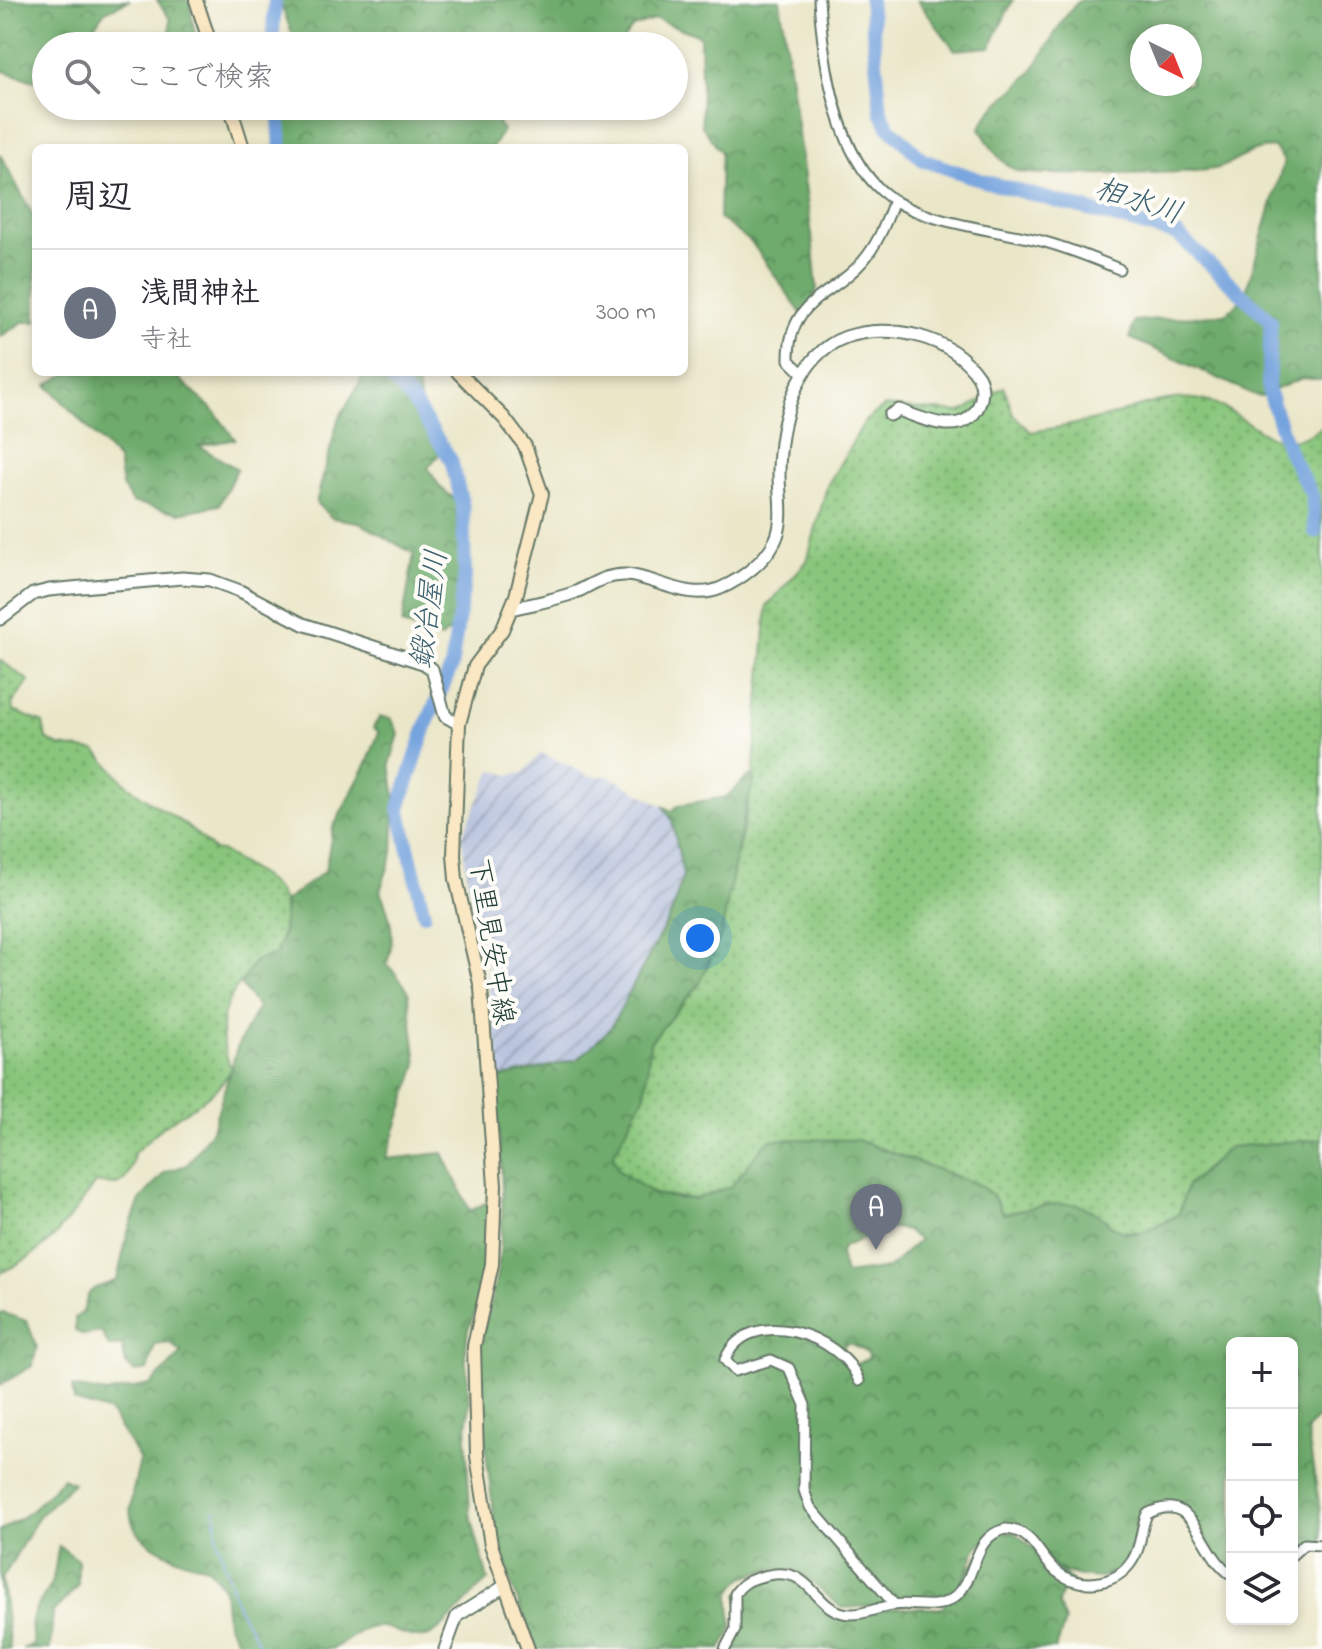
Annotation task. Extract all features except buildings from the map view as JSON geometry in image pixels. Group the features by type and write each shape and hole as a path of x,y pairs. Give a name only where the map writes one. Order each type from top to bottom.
{"main road":[{"path":"196,0 206,32"},
{"path":"234,120 242,144"},
{"name":"下里見安中線","path":"462,376 504,418 525,446 542,494 511,609 502,630 475,666 459,724 456,879 481,988 495,1186 492,1264 474,1346 473,1402 491,1545 503,1587 528,1649"}],"street":[{"path":"819,0 826,61 849,143 869,177 894,200 966,225 1043,241 1119,269"},
{"path":"803,374 789,360 794,327 818,295 863,261 894,200"},
{"path":"511,609 574,592 606,576 628,575 703,592 720,589 747,573 768,551 780,526 779,445 803,374 819,350 840,339 875,330 903,331 933,341 961,359 978,377 983,391 978,407 968,419 955,424 936,424 899,410 890,415"},
{"path":"0,619 33,594 49,590 182,578 210,580 240,591 303,624 423,663 432,669 445,716 459,724"},
{"path":"859,1381 849,1362 795,1329 754,1335 733,1347 725,1360 728,1367 735,1371 771,1360 789,1368 805,1405 804,1490 810,1507 894,1604"},
{"path":"725,1649 735,1630 735,1594 740,1586 771,1573 799,1577 830,1605 850,1614 894,1604 932,1606 950,1601 968,1579 974,1559 986,1540 1006,1529 1023,1533 1031,1539 1062,1576 1086,1582 1112,1579 1132,1561 1147,1514 1163,1505 1172,1505 1187,1515 1214,1557 1226,1569"},
{"path":"1294,1553 1304,1544 1322,1545"},
{"path":"445,1649 457,1616 503,1587"}],"shaded area":[{"path":"541,753 590,776 609,776 663,806 672,820 683,875 672,912 610,1029 578,1059 500,1078 487,976 489,958 467,879 462,836 492,770 509,775 523,773"}],"green space":[{"path":"0,0 130,0 105,11 90,32 32,32 32,80 0,70"},
{"path":"157,0 189,0 195,32 170,32 170,19"},
{"path":"279,0 780,0 817,289 806,320 752,243 719,218 721,153 702,126 700,36 656,19 633,27 629,32 292,32"},
{"path":"917,0 1013,0 990,47 955,50"},
{"path":"1080,0 1322,0 1322,380 1302,378 1259,397 1130,338 1134,321 1225,314 1244,298 1284,161 1274,147 1205,170 1087,174 1034,173 1014,169 991,148 980,128 999,103 1034,68 1060,24"},
{"path":"285,120 496,120 503,130 494,144 286,144"},
{"path":"0,154 32,214 32,322 23,322 0,337"},
{"path":"63,376 176,376 213,410 235,439 199,446 237,469 219,505 179,513 132,502 122,486 118,460 47,385"},
{"path":"364,376 416,376 422,412 442,440 439,454 428,468 440,487 467,510 466,583 457,626 441,638 402,624 414,554 358,522 332,518 316,503 338,420"},
{"path":"1004,387 1013,414 1031,432 1100,419 1172,399 1212,403 1277,438 1291,440 1305,437 1322,427 1322,1139 1230,1147 1187,1186 1179,1214 1142,1232 1119,1231 1092,1210 1056,1204 1003,1214 993,1196 979,1185 858,1140 771,1140 731,1187 696,1199 654,1194 619,1171 613,1155 645,1094 650,1042 700,983 743,831 753,777 767,606 807,561 827,486 865,421 885,406 961,412"},
{"path":"0,660 29,681 12,704 14,711 43,723 46,739 59,746 96,751 130,787 194,832 213,850 221,851 267,880 282,900 285,914 276,954 250,970 226,1006 222,1036 231,1069 225,1079 210,1095 163,1127 134,1153 131,1167 120,1184 95,1183 55,1236 31,1256 0,1273"},
{"path":"380,717 391,718 399,734 390,764 395,797 393,853 380,891 391,926 387,963 408,990 417,1064 386,1159 443,1153 470,1211 490,1201 488,1263 482,1296 468,1329 465,1355 470,1401 466,1437 470,1513 488,1580 442,1627 429,1636 416,1637 373,1627 330,1649 243,1649 227,1624 224,1589 208,1567 187,1562 151,1545 135,1527 131,1504 140,1460 110,1412 74,1401 72,1387 106,1393 150,1385 182,1353 170,1343 155,1345 147,1370 135,1372 126,1364 122,1345 109,1347 102,1332 84,1335 75,1331 75,1318 83,1312 92,1290 117,1280 128,1232 140,1200 165,1172 187,1165 212,1130 238,1045 258,1008 240,984 255,961 276,954 283,934 285,901 325,871 333,828 368,761 379,732 373,727"},
{"path":"750,775 755,778 746,805 721,936 700,983 650,1042 645,1094 613,1155 619,1171 654,1194 696,1199 731,1187 771,1140 858,1140 979,1185 993,1196 1003,1214 1050,1205 1078,1205 1093,1211 1115,1228 1131,1233 1157,1227 1179,1214 1187,1186 1230,1147 1322,1139 1322,1415 1307,1429 1319,1501 1322,1543 1298,1550 1298,1337 1226,1337 1226,1566 1187,1513 1177,1507 1163,1506 1145,1513 1128,1558 1113,1573 1102,1577 1079,1576 1061,1570 1049,1560 1026,1529 1007,1525 977,1547 960,1587 939,1602 842,1608 801,1573 773,1569 752,1574 736,1585 730,1597 731,1629 721,1649 535,1649 497,1543 476,1369 497,1275 501,1239 501,1172 494,1083 500,1078 578,1059 610,1029 672,912 683,875 672,820 663,806 672,811 679,805 726,797","holes":["894,1228 906,1230 919,1240 889,1268 845,1274 840,1254 844,1246","850,1343 867,1352 869,1358 856,1364 861,1381 839,1358 845,1344"]},
{"path":"0,1314 27,1321 37,1348 32,1366 0,1385"},
{"path":"63,1478 73,1483 39,1516 2,1579 10,1649 0,1649 0,1531 31,1511"},
{"path":"1014,1532 1074,1582 1061,1594 1058,1603 1065,1622 1056,1649 731,1649 739,1630 738,1595 751,1583 765,1577 778,1576 791,1580 841,1615 897,1608 942,1608 989,1542 1001,1533"},
{"path":"59,1546 78,1560 78,1586 53,1612 50,1649 22,1649 34,1644 33,1616 53,1578"}],"waterway":[{"name":"鍛冶屋川","path":"273,32 275,0"},
{"name":"相水川","path":"870,0 881,112 888,126 923,160 987,182 1178,235 1271,321 1268,389 1289,452 1312,495 1315,532"},
{"name":"鍛冶屋川","path":"279,120 281,144"},
{"name":"鍛冶屋川","path":"389,376 412,400 451,460 463,507 465,576 451,668 427,723 399,808 424,914"},
{"path":"215,1510 217,1539 238,1608 262,1649"}],"place":[{"name":"浅間神社","path":"876,1250"}]}
